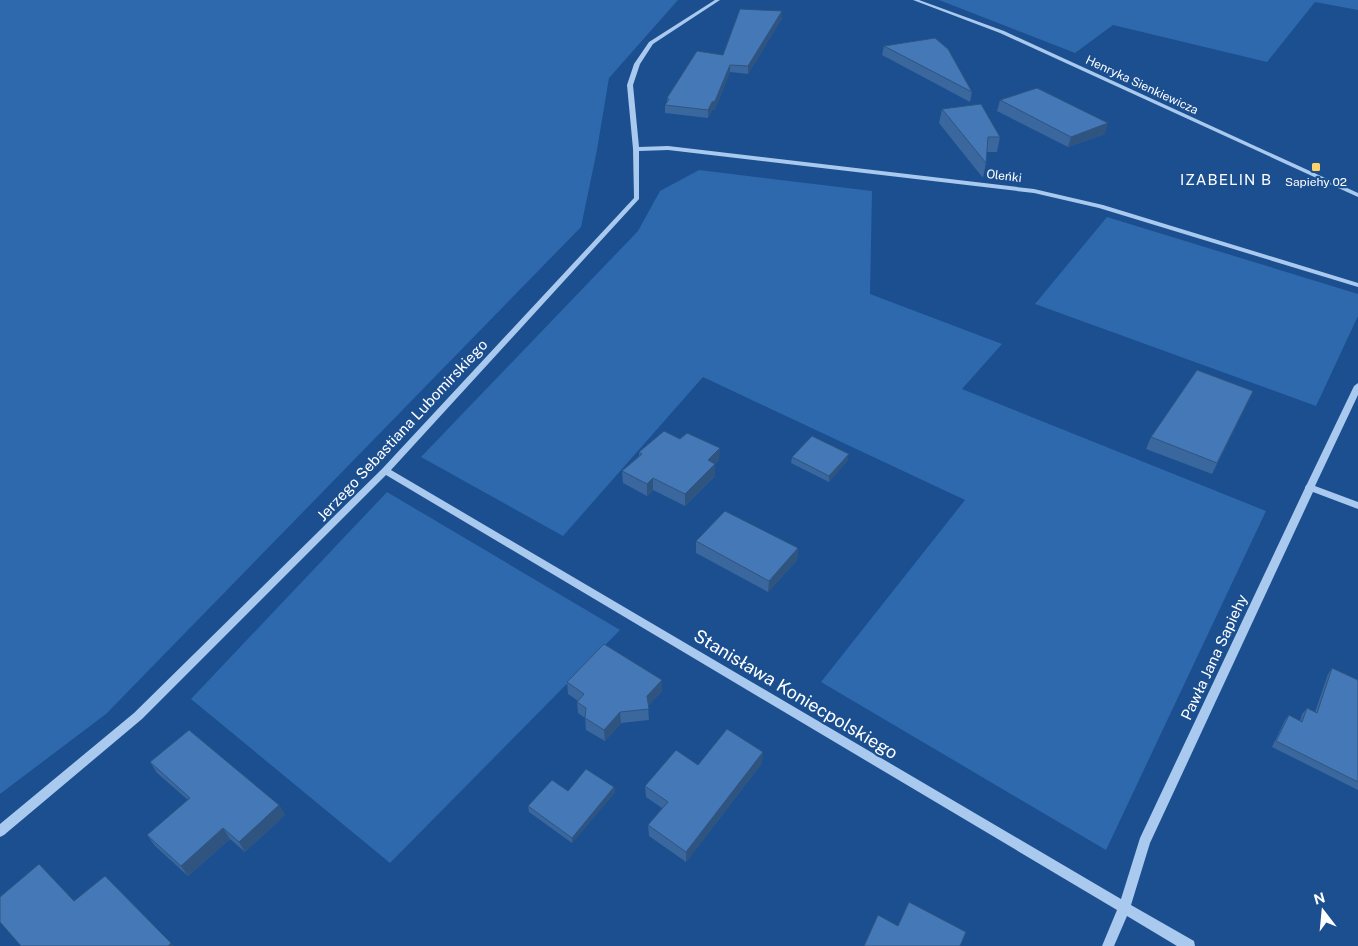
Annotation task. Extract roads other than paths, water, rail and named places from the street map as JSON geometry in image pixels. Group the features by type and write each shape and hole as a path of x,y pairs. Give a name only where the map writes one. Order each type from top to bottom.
{"street":[{"name":"Jerzego Sebastiana Lubomirskiego","path":"0,831 138,716 386,471 637,198 636,149 630,85 637,64 650,43 718,0"},
{"name":"Henryka Sienkiewicza","path":"915,0 1002,32 1358,195"},
{"name":"Oleńki","path":"636,149 668,148 1034,191 1101,206 1358,285"},
{"name":"Pawła Jana Sapiehy","path":"1108,946 1124,908 1144,842 1358,386"},
{"name":"Stanisława Koniecpolskiego","path":"386,471 1189,946"},
{"path":"1309,487 1358,506"}],"place":[{"name":"Sapiehy 02","path":"1316,167"}],"district":[{"name":"IZABELIN B","path":"1226,179"}]}
